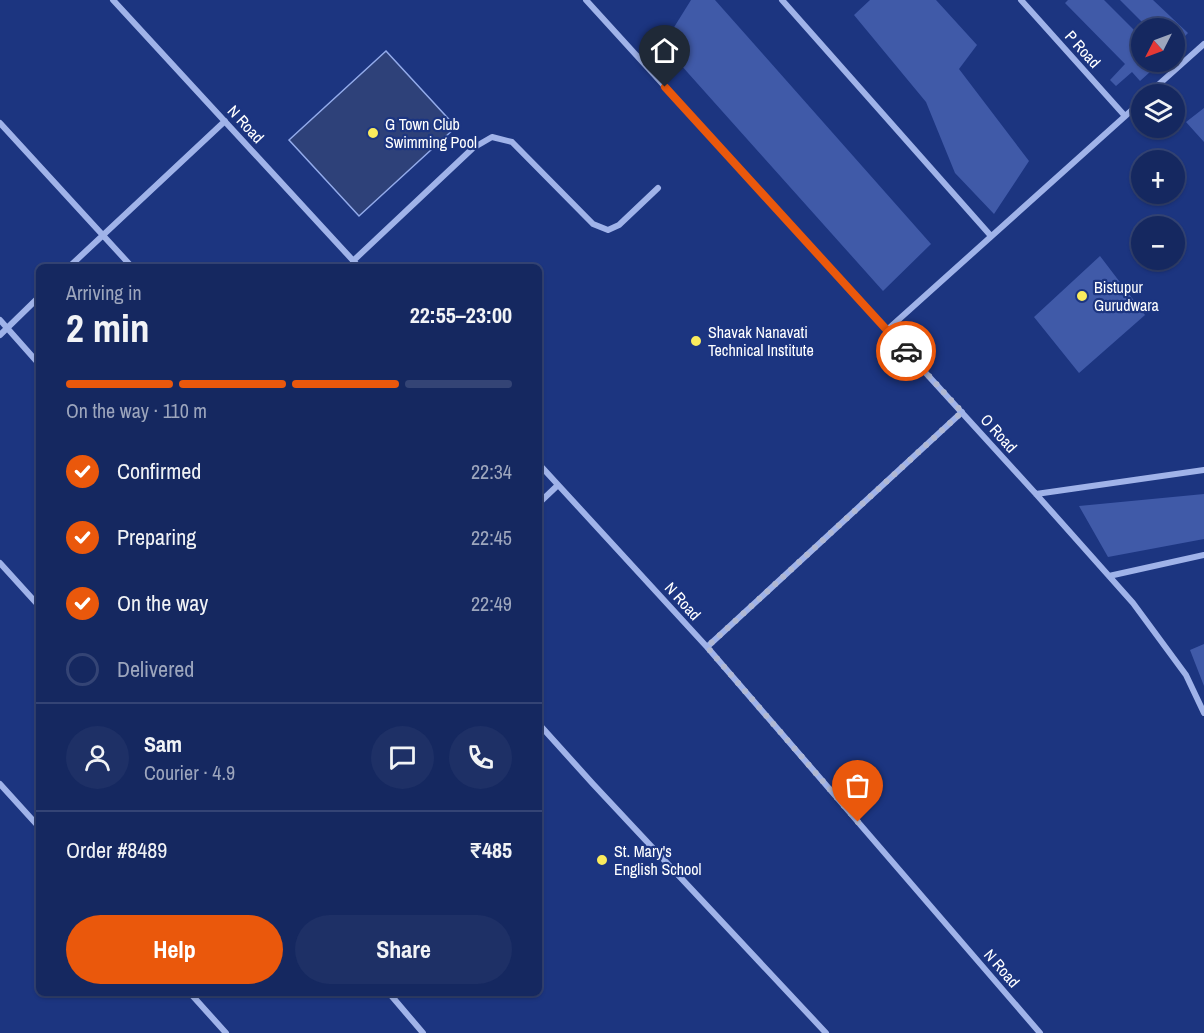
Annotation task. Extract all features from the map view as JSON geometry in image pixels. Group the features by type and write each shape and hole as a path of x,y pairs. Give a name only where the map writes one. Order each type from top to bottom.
{"street":[{"name":"N Road","path":"113,0 356,264"},
{"name":"O Road","path":"586,0 1133,603 1186,675 1204,713"},
{"path":"782,0 991,236"},
{"name":"P Road","path":"1021,0 1125,116"},
{"path":"1159,84 1204,44"},
{"path":"887,330 1131,110"},
{"path":"72,264 225,121"},
{"path":"0,123 129,264"},
{"path":"353,261 473,148 492,137 512,142 593,224 608,230 619,225 658,188"},
{"path":"0,335 36,300"},
{"path":"0,320 36,361"},
{"path":"707,647 962,412"},
{"name":"N Road","path":"542,467 707,647 1040,1033"},
{"path":"1036,494 1204,470"},
{"path":"542,500 558,485"},
{"path":"1109,576 1204,555"},
{"path":"0,563 36,603"},
{"path":"542,727 826,1033"},
{"path":"0,784 36,824"},
{"path":"193,996 226,1033"},
{"path":"391,996 423,1033"}],"water":[{"name":"G Town Club Swimming Pool","path":"386,51 456,127 359,216 289,140"}],"building":[{"path":"691,0 715,0 931,244 883,291 663,45"},
{"path":"870,0 936,0 977,45 959,69 1029,161 994,214 955,173 926,102 854,15"},
{"path":"1068,0 1104,0 1131,27 1132,72 1116,86 1110,80 1125,64 1065,3"},
{"path":"1120,0 1153,0 1172,18 1138,18"},
{"path":"1132,72 1150,72 1140,81"},
{"path":"1204,108 1204,142 1186,122"},
{"path":"1100,256 1145,315 1079,373 1034,317"},
{"path":"1204,494 1204,539 1108,557 1079,506"},
{"path":"1204,644 1204,686 1190,650"}],"way so far":[{"path":"858,822 707,647 962,412 906,351"}],"place":[{"name":"G Town Club Swimming Pool","path":"373,133"},
{"name":"Bistupur Gurudwara","path":"1082,296"},
{"name":"Shavak Nanavati Technical Institute","path":"696,341"},
{"name":"St. Mary's English School","path":"602,860"}],"route":[{"path":"665,87 906,351"}]}
